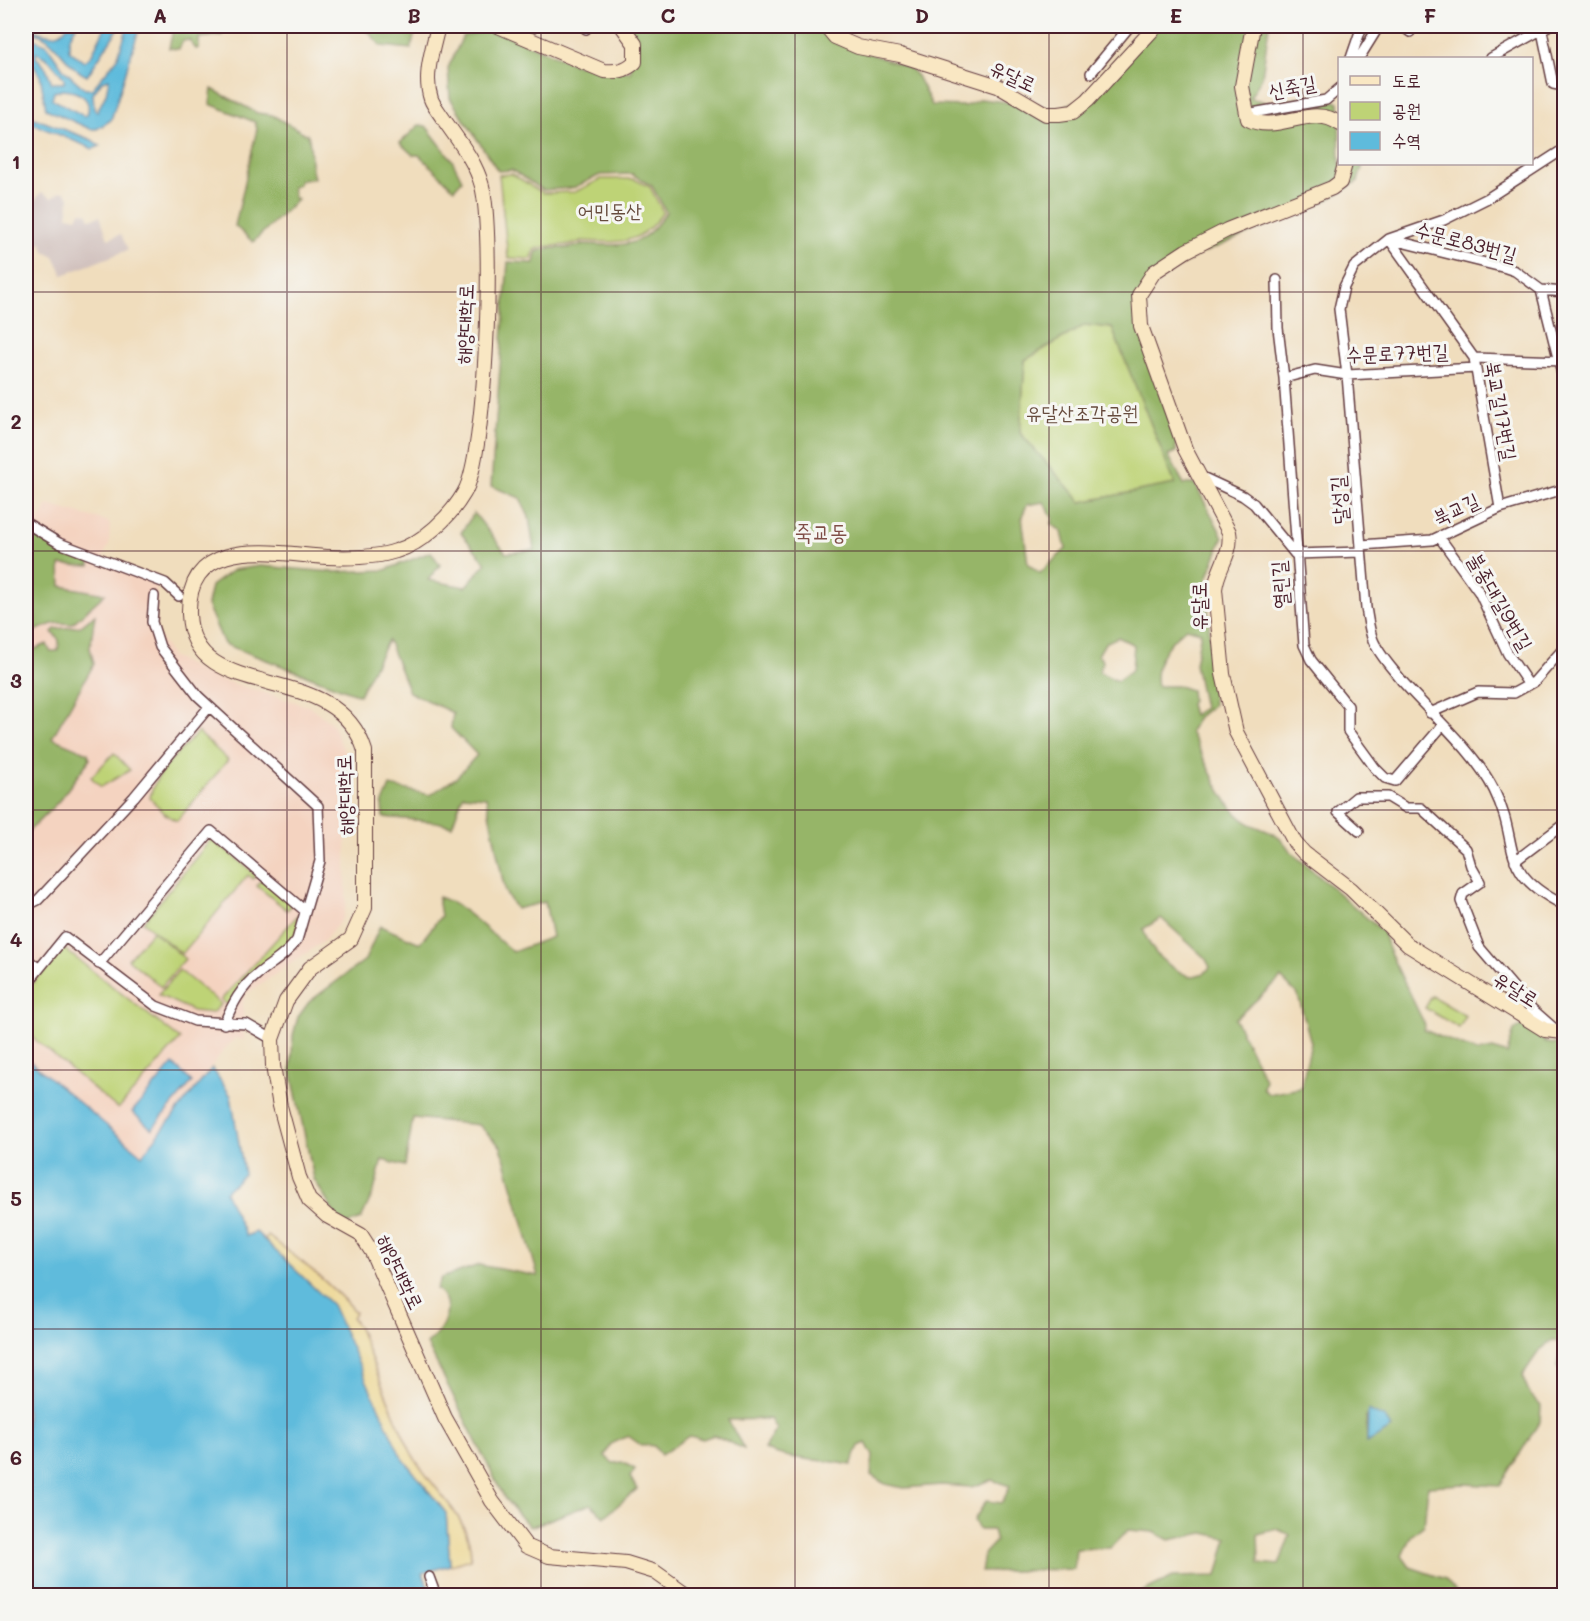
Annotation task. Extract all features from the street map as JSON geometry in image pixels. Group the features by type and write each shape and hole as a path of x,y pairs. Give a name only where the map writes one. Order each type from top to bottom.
{"street":[{"name":"해양대학로","path":"438,26 429,71 431,100 466,151 481,183 489,228 478,439 472,477 465,493 444,518 420,540 396,551 343,557 250,552 228,555 204,567 195,579 189,613 194,634 217,665 237,674 327,702 350,721 364,751 365,908 351,939 310,969 286,1001 272,1039 280,1106 298,1177 309,1200 327,1216 361,1235 372,1252 445,1418 492,1500 526,1546 549,1556 626,1563 655,1572 689,1596"},
{"path":"498,26 604,71 615,72 628,69 635,62 635,45 622,26"},
{"name":"유달로","path":"826,26 835,37 858,47 900,56 998,86 1046,114 1073,112 1089,100 1156,26"},
{"path":"1091,74 1130,26"},
{"path":"1252,26 1242,86 1248,119 1258,124 1270,125 1317,116 1331,118 1338,123"},
{"path":"1352,57 1362,26"},
{"path":"1356,57 1361,56 1379,26"},
{"path":"1402,26 1410,32"},
{"path":"1493,57 1542,28 1552,84 1564,86"},
{"name":"신죽길","path":"1246,114 1326,100 1338,90"},
{"name":"달성길","path":"1564,149 1488,198 1444,220 1389,239 1354,267 1344,287 1339,309 1347,375 1366,608 1373,639 1390,667 1472,757 1493,788 1515,861 1531,885 1564,905"},
{"name":"유달로","path":"1345,165 1340,182 1332,188 1227,230 1186,251 1154,272 1139,295 1142,326 1185,449 1229,532 1232,546 1216,576 1215,589 1223,674 1236,732 1295,843 1304,853 1351,889 1408,945 1529,1013 1545,1030 1561,1031"},
{"name":"수문로83번길","path":"1389,239 1515,271 1541,290"},
{"name":"북교길17번길","path":"1389,239 1474,358 1500,508"},
{"name":"열린길","path":"1277,280 1278,328 1284,378 1295,554 1304,645 1311,660 1348,706 1348,731 1385,778 1395,781 1442,726"},
{"path":"1564,292 1541,290 1562,361 1564,382"},
{"name":"수문로77번길","path":"1474,358 1562,361"},
{"name":"수문로77번길","path":"1284,378 1306,370 1347,375 1476,368"},
{"path":"1200,476 1243,496 1254,504 1295,554"},
{"name":"북교길","path":"1295,554 1440,538 1500,508 1564,489"},
{"path":"26,523 59,543 165,583 179,596"},
{"name":"불종대길9번길","path":"1440,538 1479,592 1508,654 1529,685"},
{"path":"154,596 152,622 160,647 209,707 318,806 321,858 304,910 302,929 290,950 249,982 236,997 224,1024"},
{"path":"1430,713 1478,692 1514,693 1529,685 1564,648"},
{"path":"26,906 38,900 134,797 209,707"},
{"path":"1359,831 1338,812 1356,797 1388,797 1406,808 1421,808 1466,849 1471,866 1480,882 1461,897 1474,937 1529,1013"},
{"path":"1515,861 1564,824"},
{"path":"99,964 211,831 304,910"},
{"path":"26,986 65,937 156,1006 195,1021 246,1024 272,1039"},
{"path":"26,958 39,969"},
{"path":"429,1577 436,1596"}],"shaded area":[{"path":"41,192 52,198 60,192 65,192 69,197 68,216 77,218 80,212 87,213 90,219 100,216 108,239 121,234 128,250 63,275 54,256 44,252 42,243 26,249 26,216"},
{"path":"48,505 107,521 110,524 109,545 103,556 103,564 157,582 156,630 171,656 212,677 311,707 332,724 346,755 346,905 342,919 324,941 246,994 243,1002 244,1040 235,1038 224,1050 142,1155 26,1058 26,527 33,531"}],"green space":[{"path":"174,26 224,26 222,35 199,38 199,48 196,49 189,40 183,41 179,49 169,48"},
{"path":"355,26 407,26 415,32 411,49 381,46 369,32"},
{"path":"629,26 821,26 838,42 909,68 917,76 932,105 965,106 981,99 1007,102 1046,114 1080,100 1145,26 1269,26 1262,77 1250,98 1272,104 1307,96 1338,102 1338,165 1363,165 1358,181 1329,199 1196,256 1147,286 1144,321 1176,443 1176,452 1168,455 1184,484 1195,484 1223,537 1207,579 1213,705 1198,717 1190,732 1222,794 1243,819 1278,837 1290,851 1383,932 1388,949 1425,1025 1424,1030 1477,1052 1493,1049 1507,1054 1514,1030 1525,1024 1547,1043 1564,1045 1564,1374 1557,1367 1562,1344 1553,1340 1539,1351 1522,1376 1529,1393 1541,1406 1540,1421 1500,1486 1464,1484 1428,1486 1424,1525 1411,1536 1402,1556 1410,1567 1445,1579 1459,1595 1136,1595 1172,1577 1217,1576 1227,1538 1204,1533 1169,1540 1154,1532 1128,1530 1110,1548 1076,1549 1074,1569 981,1572 984,1554 996,1541 993,1530 979,1530 974,1520 986,1501 1002,1503 1010,1486 992,1480 971,1487 941,1485 904,1488 885,1484 871,1475 873,1456 866,1443 859,1446 851,1465 796,1458 764,1449 776,1429 770,1419 728,1420 744,1449 714,1435 703,1439 689,1436 661,1455 654,1446 641,1445 628,1436 611,1444 605,1456 613,1463 622,1462 635,1469 630,1477 637,1489 604,1517 591,1504 530,1527 505,1499 427,1344 438,1332 447,1310 443,1295 436,1289 441,1278 479,1265 538,1276 501,1147 479,1125 413,1118 405,1166 382,1160 374,1191 361,1219 345,1225 335,1215 314,1179 291,1071 293,1035 298,1017 309,1002 365,960 380,926 420,943 441,916 438,897 458,906 513,952 552,937 545,902 516,909 505,892 486,797 463,795 452,826 437,822 383,817 382,805 390,786 430,795 457,777 477,755 451,728 453,713 409,692 388,640 359,695 224,644 207,605 211,586 233,570 260,566 333,572 385,570 431,552 440,565 428,580 465,587 486,563 461,533 474,513 506,553 534,550 529,517 520,498 491,486 508,262 534,263 536,252 548,248 571,248 582,244 630,243 648,234 666,212 652,186 632,174 600,175 573,188 543,190 512,170 498,171 450,98 448,68 463,36 493,29 577,65 631,72","holes":["1085,325 1112,328 1175,484 1081,502 1020,433 1025,360","1044,502 1053,518 1052,524 1062,532 1066,549 1040,573 1028,564 1022,516 1027,505","1186,628 1201,632 1195,664 1204,708 1193,715 1190,704 1191,690 1179,686 1157,686 1156,677 1163,653","1118,637 1134,645 1132,670 1117,681 1099,672 1103,661 1098,655 1105,643","1161,918 1205,958 1210,967 1205,973 1190,977 1173,968 1155,952 1143,929","1281,978 1298,995 1311,1043 1301,1088 1268,1094 1263,1088 1265,1079 1235,1019","1366,1416 1391,1428 1367,1442","1277,1529 1290,1535 1279,1565 1259,1563 1258,1534"]},
{"path":"212,89 257,113 272,115 308,135 314,178 300,180 298,185 292,187 294,198 298,199 253,242 235,226 257,129 255,122 210,104"},
{"path":"419,125 426,126 452,160 462,180 454,189 419,155 413,155 400,143"},
{"name":"어민동산","path":"512,174 543,193 575,192 601,179 634,179 650,187 663,212 645,231 627,240 582,241 570,245 546,246 534,250 532,259 508,258 499,175"},
{"name":"유달산조각공원","path":"1085,325 1112,328 1176,484 1081,502 1020,433 1025,360"},
{"path":"26,533 90,560 90,566 60,565 61,586 105,594 72,624 55,624 32,632 30,630 26,635"},
{"path":"95,615 90,648 94,664 52,738 88,753 90,759 58,802 26,834 26,638 35,649 47,644 50,651 58,651 59,640 52,632 55,629 81,626"},
{"path":"198,732 228,760 177,821 165,814 150,798 162,771"},
{"path":"114,753 130,770 101,787 91,777"},
{"path":"212,838 256,875 253,879 248,875 182,954 143,922"},
{"path":"261,880 293,904 287,910 257,886"},
{"path":"299,914 300,923 293,939 249,976 228,1005 221,1000"},
{"path":"153,931 185,959 161,987 128,959"},
{"path":"63,948 180,1039 118,1109 26,1032 26,991"},
{"path":"179,970 221,1004 212,1013 193,1011 158,995"},
{"path":"1432,996 1466,1016 1459,1028 1425,1008"},
{"path":"873,1588 881,1595 845,1595 845,1594"}],"sand":[{"path":"268,1236 314,1271 355,1312 352,1318 359,1328 411,1452 465,1529 471,1559 450,1565 446,1513 401,1456 265,1239"}],"water":[{"path":"67,26 76,26 69,39 69,50 84,62 91,56 106,26 120,26 87,76 71,65 44,37 26,32 26,27 54,35 59,34"},
{"path":"128,26 140,26 111,120 97,129 90,129 46,109 40,75 26,54 26,36 46,44 64,70 85,89 92,89 117,59","holes":["36,52 49,60 64,78 64,83 52,83 46,68 36,57","109,79 106,94 97,112 94,109 93,94 102,81","63,90 83,96 88,104 87,115 84,116 52,99 54,92"]},
{"path":"26,115 92,140 100,146 93,149 26,121"},
{"path":"26,1058 142,1155 212,1068 231,1096 244,1174 225,1192 246,1236 256,1232 332,1305 401,1456 446,1513 450,1565 423,1573 431,1595 26,1595"},
{"path":"173,1064 192,1082 152,1129 132,1112"},
{"path":"1368,1410 1385,1418 1392,1428 1367,1443"}],"district":[{"name":"죽교동","path":"821,532"}]}
